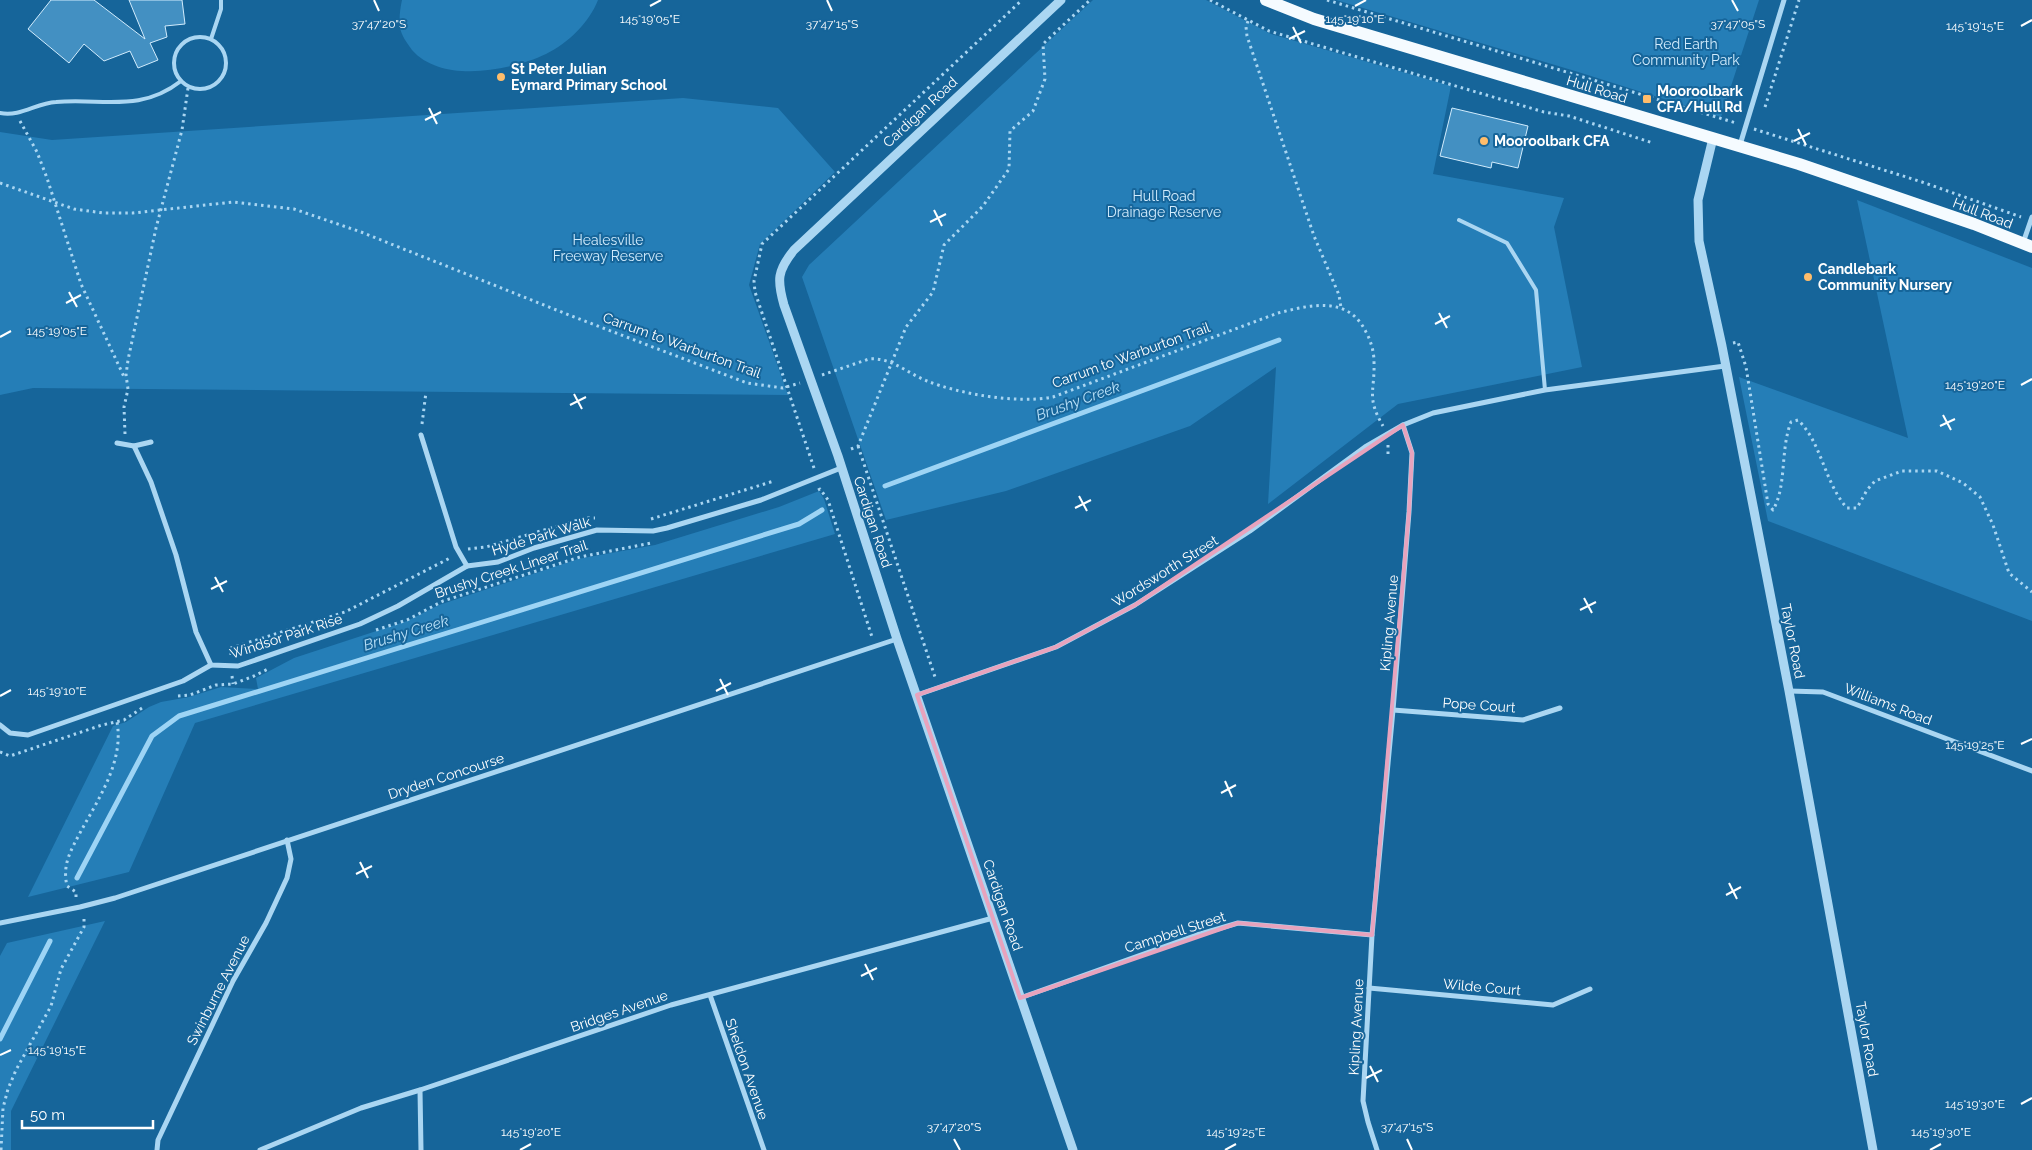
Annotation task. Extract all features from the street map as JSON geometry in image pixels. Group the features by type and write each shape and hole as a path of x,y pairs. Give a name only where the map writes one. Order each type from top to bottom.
{"main road":[{"name":"Hull Road","path":"1266,0 1314,19 1809,167 1974,224 2028,246"}],"street":[{"name":"Cardigan Road","path":"1061,0 794,250 783,264 778,283 897,640 1074,1150"},
{"path":"1739,147 1784,0"},
{"name":"Taylor Road","path":"1713,138 1698,200 1699,241 1722,346 1789,691 1873,1150"},
{"path":"2028,246 2031,218"},
{"path":"1403,425 1434,413 1544,390 1725,366"},
{"name":"Wordsworth Street","path":"917,695 1056,647 1135,604 1250,531 1365,447 1403,425"},
{"name":"Kipling Avenue","path":"1377,1150 1368,1122 1364,1101 1372,935 1394,710 1409,512 1412,453 1403,425"},
{"path":"421,435 459,553 467,566"},
{"path":"116,443 134,446 151,442"},
{"path":"0,725 10,733 28,735 183,681 211,666 196,632 176,555 150,482 134,446"},
{"name":"Hyde Park Walk","path":"467,566 498,562 534,548 590,531 652,531 667,528 761,500 841,468"},
{"name":"Windsor Park Rise","path":"211,666 231,667 248,663 275,651 379,616 467,566"},
{"name":"Dryden Concourse","path":"0,923 106,900 897,640"},
{"name":"Williams Road","path":"1789,691 1824,692 2032,771"},
{"name":"Pope Court","path":"1394,710 1523,720 1560,708"},
{"name":"Swinburne Avenue","path":"157,1150 158,1140 232,981 266,923 287,878 291,859 287,840"},
{"name":"Bridges Avenue","path":"260,1150 361,1108 420,1090 671,1005 993,918"},
{"name":"Campbell Street","path":"1020,998 1196,935 1238,924 1372,935"},
{"name":"Wilde Court","path":"1369,988 1553,1005 1590,989"},
{"name":"Sheldon Avenue","path":"710,995 764,1150"},
{"path":"420,1090 421,1150"}],"lane":[{"path":"211,39 221,9 221,0"},
{"path":"195,37 211,39 223,50 226,58 224,75 219,82 212,86 196,89 181,81 174,67 176,51 181,45 195,37"},
{"path":"0,113 16,113 54,102 129,102 147,100 170,90 181,81"},
{"path":"1459,220 1507,243 1536,290 1544,390"}],"path":[{"path":"806,471 814,468 755,292 754,281 762,244 1022,0"},
{"path":"938,687 858,446 906,327 933,292 944,245 983,206 1009,169 1010,131 1033,111 1045,79 1043,44 1090,0"},
{"path":"1210,0 1269,31 1544,112 1569,116 1654,143"},
{"path":"1328,0 1746,126 2031,218"},
{"path":"1764,111 1799,0"},
{"path":"1248,21 1246,27 1247,36 1314,236 1338,295 1341,308"},
{"path":"125,445 124,406 128,390 128,360 161,209 182,130 188,86"},
{"path":"16,113 37,152 56,203 81,284 127,384"},
{"name":"Carrum to Warburton Trail","path":"0,182 74,209 103,213 133,213 233,202 294,209 362,232 732,378 759,386 788,387 869,359 877,358 892,363 924,380 960,391 1029,400 1041,399 1053,397 1278,313 1307,306 1324,305 1341,308 1360,320 1370,340 1374,362 1372,393 1375,412 1388,434"},
{"path":"1722,346 1738,342 1746,367 1768,504 1773,510 1779,500 1785,437 1791,422 1798,420 1806,428 1832,486 1847,508 1857,508 1867,490 1875,481 1902,471 1937,470 1963,483 1980,497 1993,525 2009,573 2032,592"},
{"path":"421,435 422,412 426,392"},
{"path":"1388,434 1388,455"},
{"path":"851,449 858,446"},
{"path":"648,520 781,479"},
{"path":"811,492 820,489 828,500 875,647"},
{"path":"233,684 231,667 232,648 344,612 473,547 486,547 585,518 596,518"},
{"name":"Brushy Creek Linear Trail","path":"374,631 406,620 443,601 580,557 656,542"},
{"path":"172,697 190,694 216,685 233,684 277,664"},
{"path":"0,752 10,756 102,725 117,722 145,707"},
{"path":"77,898 76,892 67,886 66,860 101,795 112,768 118,747 117,722"},
{"path":"1,1150 3,1108 8,1089 50,1006 61,969 84,927 84,916"}],"highlighted area":[{"path":"1403,425 1412,453 1409,512 1372,935 1238,923 1020,998 917,695 1056,647 1135,605"}],"green space":[{"path":"402,0 598,0 589,17 577,31 562,44 546,54 496,69 458,71 425,61 412,50 404,39 401,30"},
{"name":"Hull Road Drainage Reserve","path":"1093,0 1206,0 1271,34 1451,86 1433,174 1564,198 1554,227 1582,367 1398,404 1268,504 1276,367 1190,426 1006,491 886,520 802,277 809,265"},
{"name":"Red Earth Community Park","path":"1336,0 1759,0 1721,117 1575,71"},
{"name":"Healesville Freeway Reserve","path":"683,98 778,108 835,172 760,244 749,285 788,395 33,388 0,395 0,132 52,140"},
{"path":"1857,200 2032,268 2032,621 1768,521 1739,377 1908,438"},
{"path":"819,491 824,499 835,534 195,723 129,872 28,897 113,726 126,722 149,707 161,702 189,697 221,687 258,689 256,678 294,658 407,621 439,605 578,559 655,545 779,507"},
{"path":"105,921 11,1111 11,1150 0,1150 0,956 7,943"}],"building":[{"path":"51,0 94,0 145,39 129,0 182,0 185,24 165,26 167,37 150,43 158,60 138,68 130,51 104,61 84,44 69,63 28,29"},
{"name":"Mooroolbark CFA","path":"1452,108 1528,126 1518,168 1492,162 1491,168 1440,156"}],"waterway":[{"name":"Brushy Creek","path":"885,486 1279,340"},
{"name":"Brushy Creek","path":"77,878 152,736 179,716 799,524 822,510"},
{"name":"Brushy Creek","path":"0,1039 50,941"}],"place":[{"name":"St Peter Julian Eymard Primary School","path":"501,77"},
{"name":"Mooroolbark CFA/Hull Rd","path":"1647,99"},
{"name":"Mooroolbark CFA","path":"1484,141"},
{"name":"Candlebark Community Nursery","path":"1808,277"}]}
